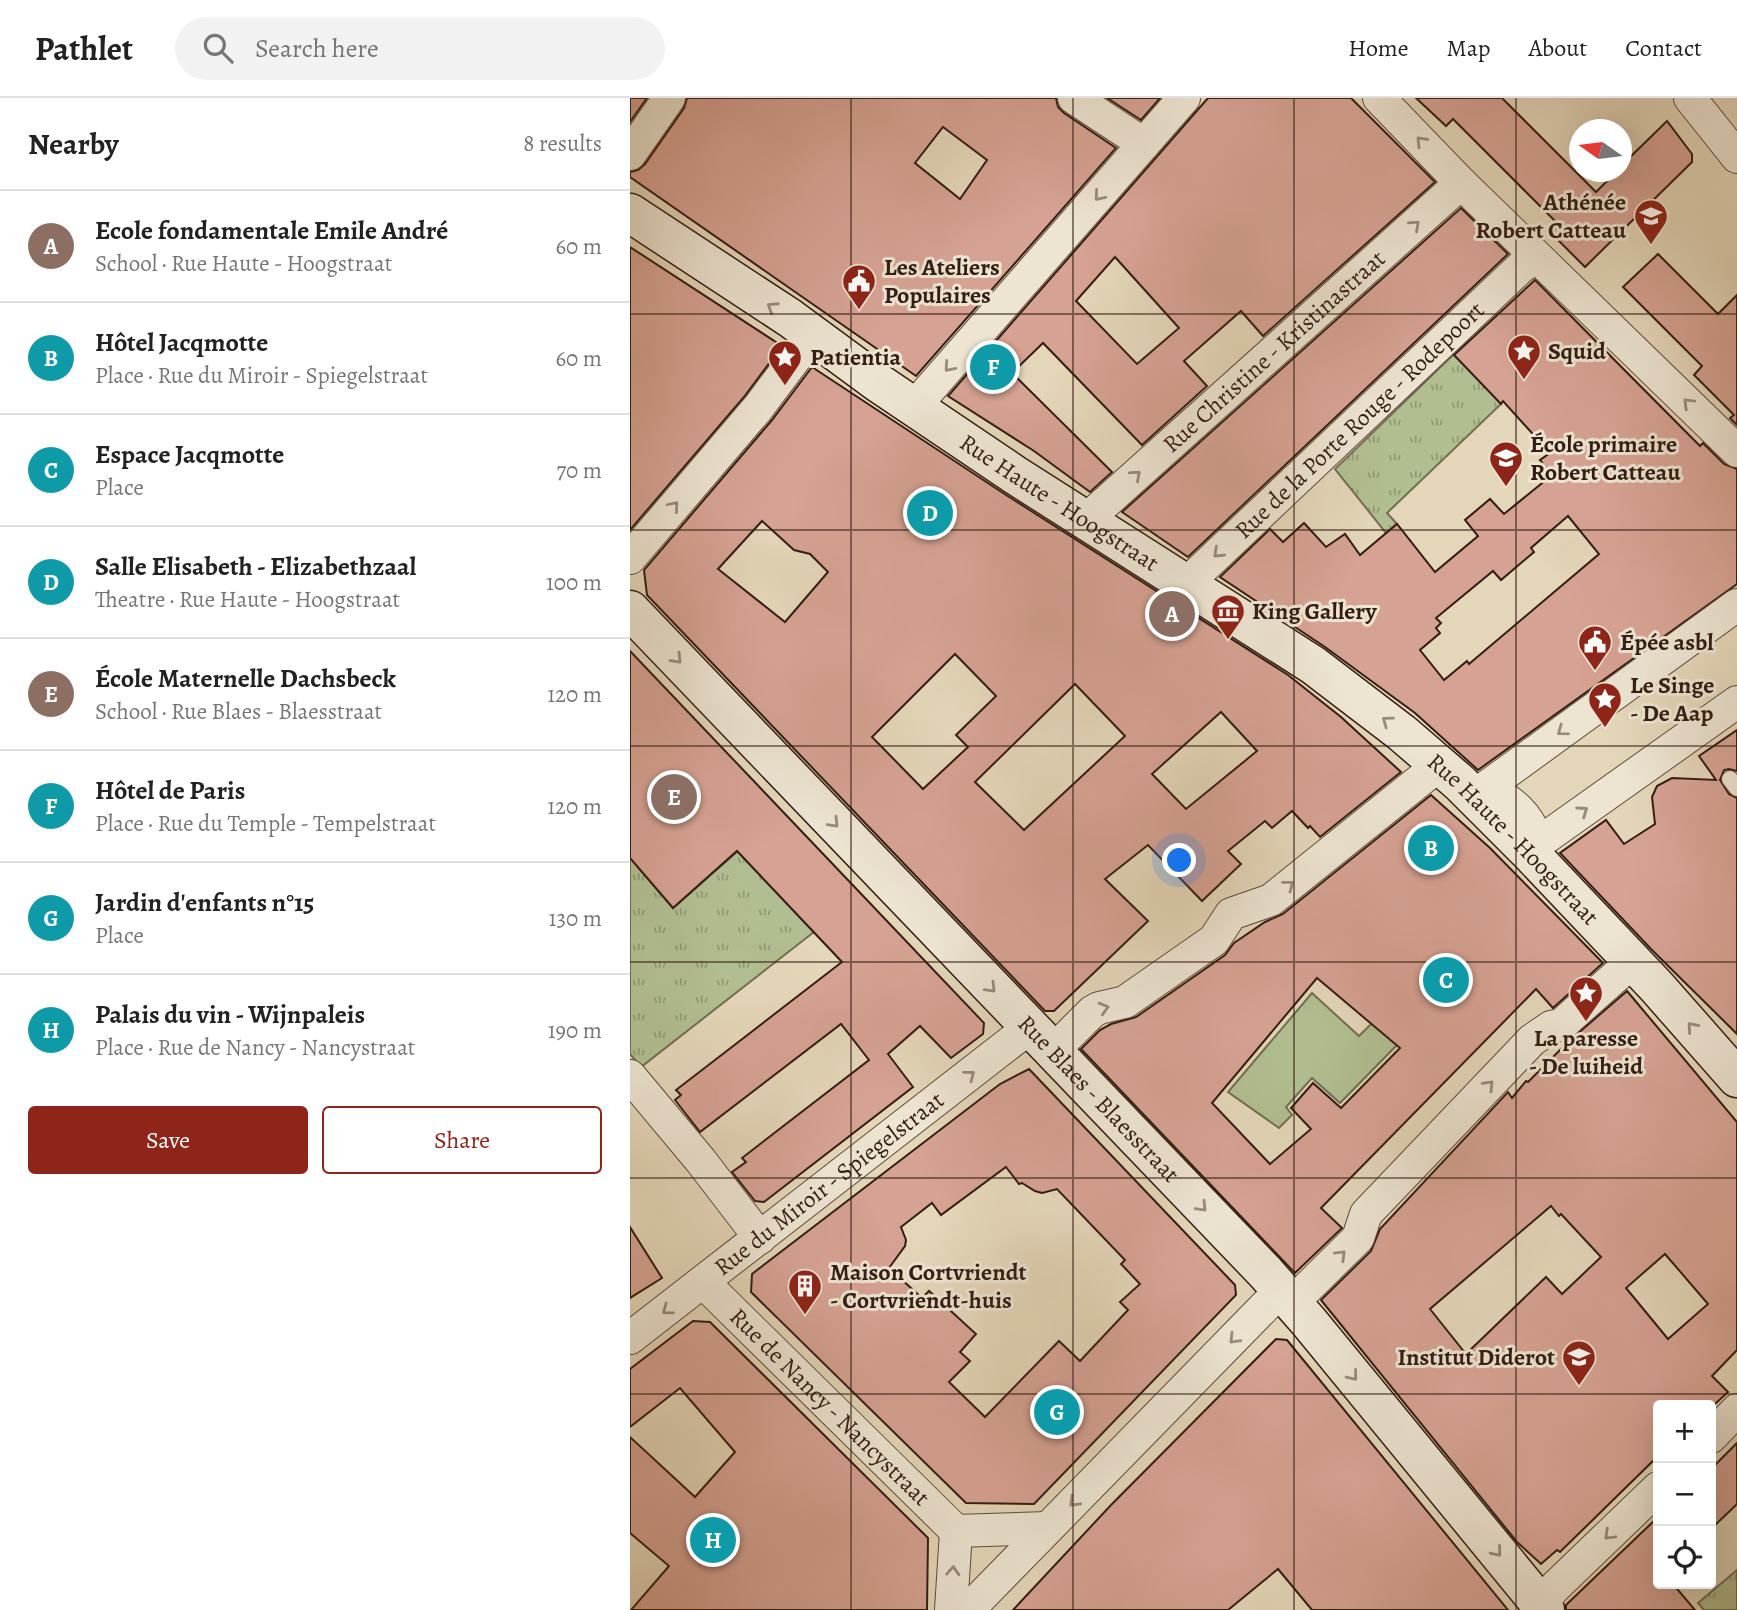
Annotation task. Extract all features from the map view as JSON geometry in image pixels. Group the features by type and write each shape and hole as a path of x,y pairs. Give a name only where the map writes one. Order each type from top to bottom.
{"street":[{"path":"630,154 669,98"},
{"path":"1073,98 1144,144"},
{"path":"914,407 1184,98"},
{"path":"1379,98 1536,257 1737,451"},
{"path":"1690,98 1737,157"},
{"name":"Rue Christine - Kristinastraat","path":"1085,521 1461,183"},
{"name":"Rue Haute - Hoogstraat","path":"630,213 790,318 914,407 1085,521 1313,665 1439,765 1483,794 1533,844 1632,962 1737,1078"},
{"name":"Rue de la Porte Rouge - Rodepoort","path":"1185,584 1521,267 1536,257"},
{"path":"630,558 758,408 812,336"},
{"path":"1483,794 1737,605"},
{"name":"Rue Blaes - Blaesstraat","path":"630,610 1287,1297 1541,1608"},
{"path":"1533,844 1541,841 1737,702"},
{"name":"Rue du Miroir - Spiegelstraat","path":"630,1338 760,1238 1041,1039 1099,1008 1125,1002 1214,940 1231,914 1270,900 1439,765"},
{"path":"968,1610 1048,1528 1287,1297 1358,1238 1366,1214 1532,1040 1551,1027 1561,1026 1632,962"},
{"path":"630,1076 701,1161 760,1238"},
{"name":"Rue de Nancy - Nancystraat","path":"703,1282 956,1531"},
{"path":"1716,1432 1737,1410"},
{"path":"1541,1608 1554,1588 1653,1493"},
{"path":"951,1610 956,1531 1048,1528"}],"green space":[{"path":"1454,354 1501,404 1387,513 1397,524 1386,533 1335,469"},
{"path":"738,851 814,932 641,1067 630,1054 630,858 673,908"},
{"path":"1312,993 1359,1036 1372,1023 1397,1045 1340,1103 1312,1078 1286,1107 1292,1115 1279,1128 1228,1092"},
{"path":"1737,1570 1737,1610 1704,1610 1698,1603"}],"building":[{"path":"630,98 647,98 630,122"},
{"path":"687,98 1056,98 1058,107 1064,113 1116,148 916,376 630,177 630,172 645,164 684,108","holes":["943,127 987,160 960,199 915,163"]},
{"path":"1107,98 1160,98 1141,120"},
{"path":"1208,98 1351,98 1435,182 1263,336 1241,311 1184,361 1207,386 1142,445 1043,343 1012,373 1112,472 1090,492 1034,451 948,396","holes":["1115,257 1179,328 1137,364 1076,301"]},
{"path":"1416,98 1502,98 1569,165 1569,182 1586,182 1596,192 1606,182 1632,182 1632,155 1667,121 1692,154 1692,162 1585,267 1551,233 1559,225 1453,119 1446,126"},
{"path":"1461,208 1508,254 1188,557 1122,512"},
{"path":"630,247 782,346 744,397 630,530"},
{"path":"1658,254 1718,314 1737,295 1737,425 1730,418 1734,415 1694,375 1702,366 1623,287"},
{"path":"1535,280 1700,446 1703,443 1724,464 1737,469 1737,584 1478,770 1415,713 1325,647 1220,577 1270,529 1283,542 1304,523 1326,547 1345,534 1360,555 1397,524 1435,572 1478,536 1465,520 1490,499 1504,514 1552,475 1540,460 1550,453 1503,401 1501,404 1454,355","holes":["1568,516 1599,554 1469,664 1467,661 1444,680 1420,650 1440,633 1436,628 1441,623 1436,618 1493,571 1501,580 1534,552 1531,548"]},
{"path":"812,367 1288,675 1341,717 1401,772 1320,837 1292,811 1272,828 1265,821 1228,851 1241,864 1202,901 1148,845 1105,879 1148,921 1054,1011 1045,1011 647,595 644,570 772,420","holes":["762,521 794,550 810,554 828,572 785,622 718,569","955,654 996,696 956,735 968,747 923,789 872,737","1075,684 1125,736 1024,830 975,782","1221,712 1257,751 1186,809 1152,774"]},
{"path":"630,651 984,1023 983,1034 951,1058 920,1026 888,1054 913,1087 764,1202 755,1201 732,1172 746,1162 742,1158 869,1060 841,1024 700,1132 675,1100 681,1095 676,1090 842,962 737,851 673,908 630,858"},
{"path":"1737,730 1737,771 1724,770 1720,780 1729,794 1737,798 1737,1034 1560,853 1606,820 1624,844 1655,824 1652,797 1657,786 1672,778 1716,780 1699,756"},
{"path":"1431,795 1490,848 1603,963 1553,1008 1536,989 1321,1208 1342,1228 1295,1273 1081,1049 1100,1030 1136,1017 1225,955 1234,943 1265,922 1283,914","holes":["1317,978 1400,1048 1341,1108 1313,1083 1291,1108 1311,1129 1270,1164 1212,1103"]},
{"path":"1627,991 1737,1122 1737,1350 1712,1376 1728,1392 1716,1403 1716,1400 1653,1400 1653,1461 1560,1552 1557,1550 1541,1564 1517,1542 1321,1300 1371,1251 1380,1229 1508,1092 1512,1098 1526,1081 1568,1042","holes":["1551,1206 1559,1216 1561,1214 1601,1257 1562,1294 1546,1277 1466,1354 1430,1309","1665,1254 1708,1304 1668,1339 1626,1288"]},
{"path":"1029,1069 1235,1285 1236,1295 1034,1504 966,1503 751,1292 752,1274 1000,1084","holes":["1006,1167 1019,1184 1042,1193 1057,1189 1125,1260 1121,1264 1140,1284 1120,1302 1128,1310 1080,1361 1059,1341 985,1417 949,1382 970,1361 960,1352 976,1334 929,1291 922,1298 889,1268 905,1246 906,1240 901,1227 932,1203 941,1215"]},
{"path":"630,1227 662,1278 630,1298"},
{"path":"693,1321 710,1322 928,1538 927,1610 631,1610 669,1566 630,1533 630,1437 695,1497 735,1452 680,1388 630,1427 630,1369"},
{"path":"1276,1339 1287,1340 1508,1610 1312,1610 1278,1569 1228,1610 1013,1610 1111,1505"},
{"path":"1737,1443 1737,1504 1716,1524 1716,1464"},
{"path":"1653,1522 1653,1589 1677,1589 1695,1610 1566,1610 1566,1605"}],"place":[{"name":"Athénée Robert Catteau","path":"1651,246"},
{"name":"Les Ateliers Populaires","path":"859,311"},
{"name":"Hôtel de Paris","path":"993,367"},
{"name":"Squid","path":"1524,381"},
{"name":"Patientia","path":"785,387"},
{"name":"École primaire Robert Catteau","path":"1506,488"},
{"name":"Salle Elisabeth - Elizabethzaal","path":"930,513"},
{"name":"Ecole fondamentale Emile André","path":"1172,614"},
{"name":"King Gallery","path":"1228,641"},
{"name":"Épée asbl","path":"1595,672"},
{"name":"Le Singe - De Aap","path":"1605,729"},
{"name":"École Maternelle Dachsbeck","path":"674,797"},
{"name":"Hôtel Jacqmotte","path":"1431,848"},
{"name":"Espace Jacqmotte","path":"1446,980"},
{"name":"La paresse - De luiheid","path":"1586,1023"},
{"name":"Maison Cortvriendt - Cortvriendt-huis","path":"805,1316"},
{"name":"Institut Diderot","path":"1579,1387"},
{"name":"Jardin d'enfants n°15","path":"1057,1412"},
{"name":"Palais du vin - Wijnpaleis","path":"713,1540"}]}
